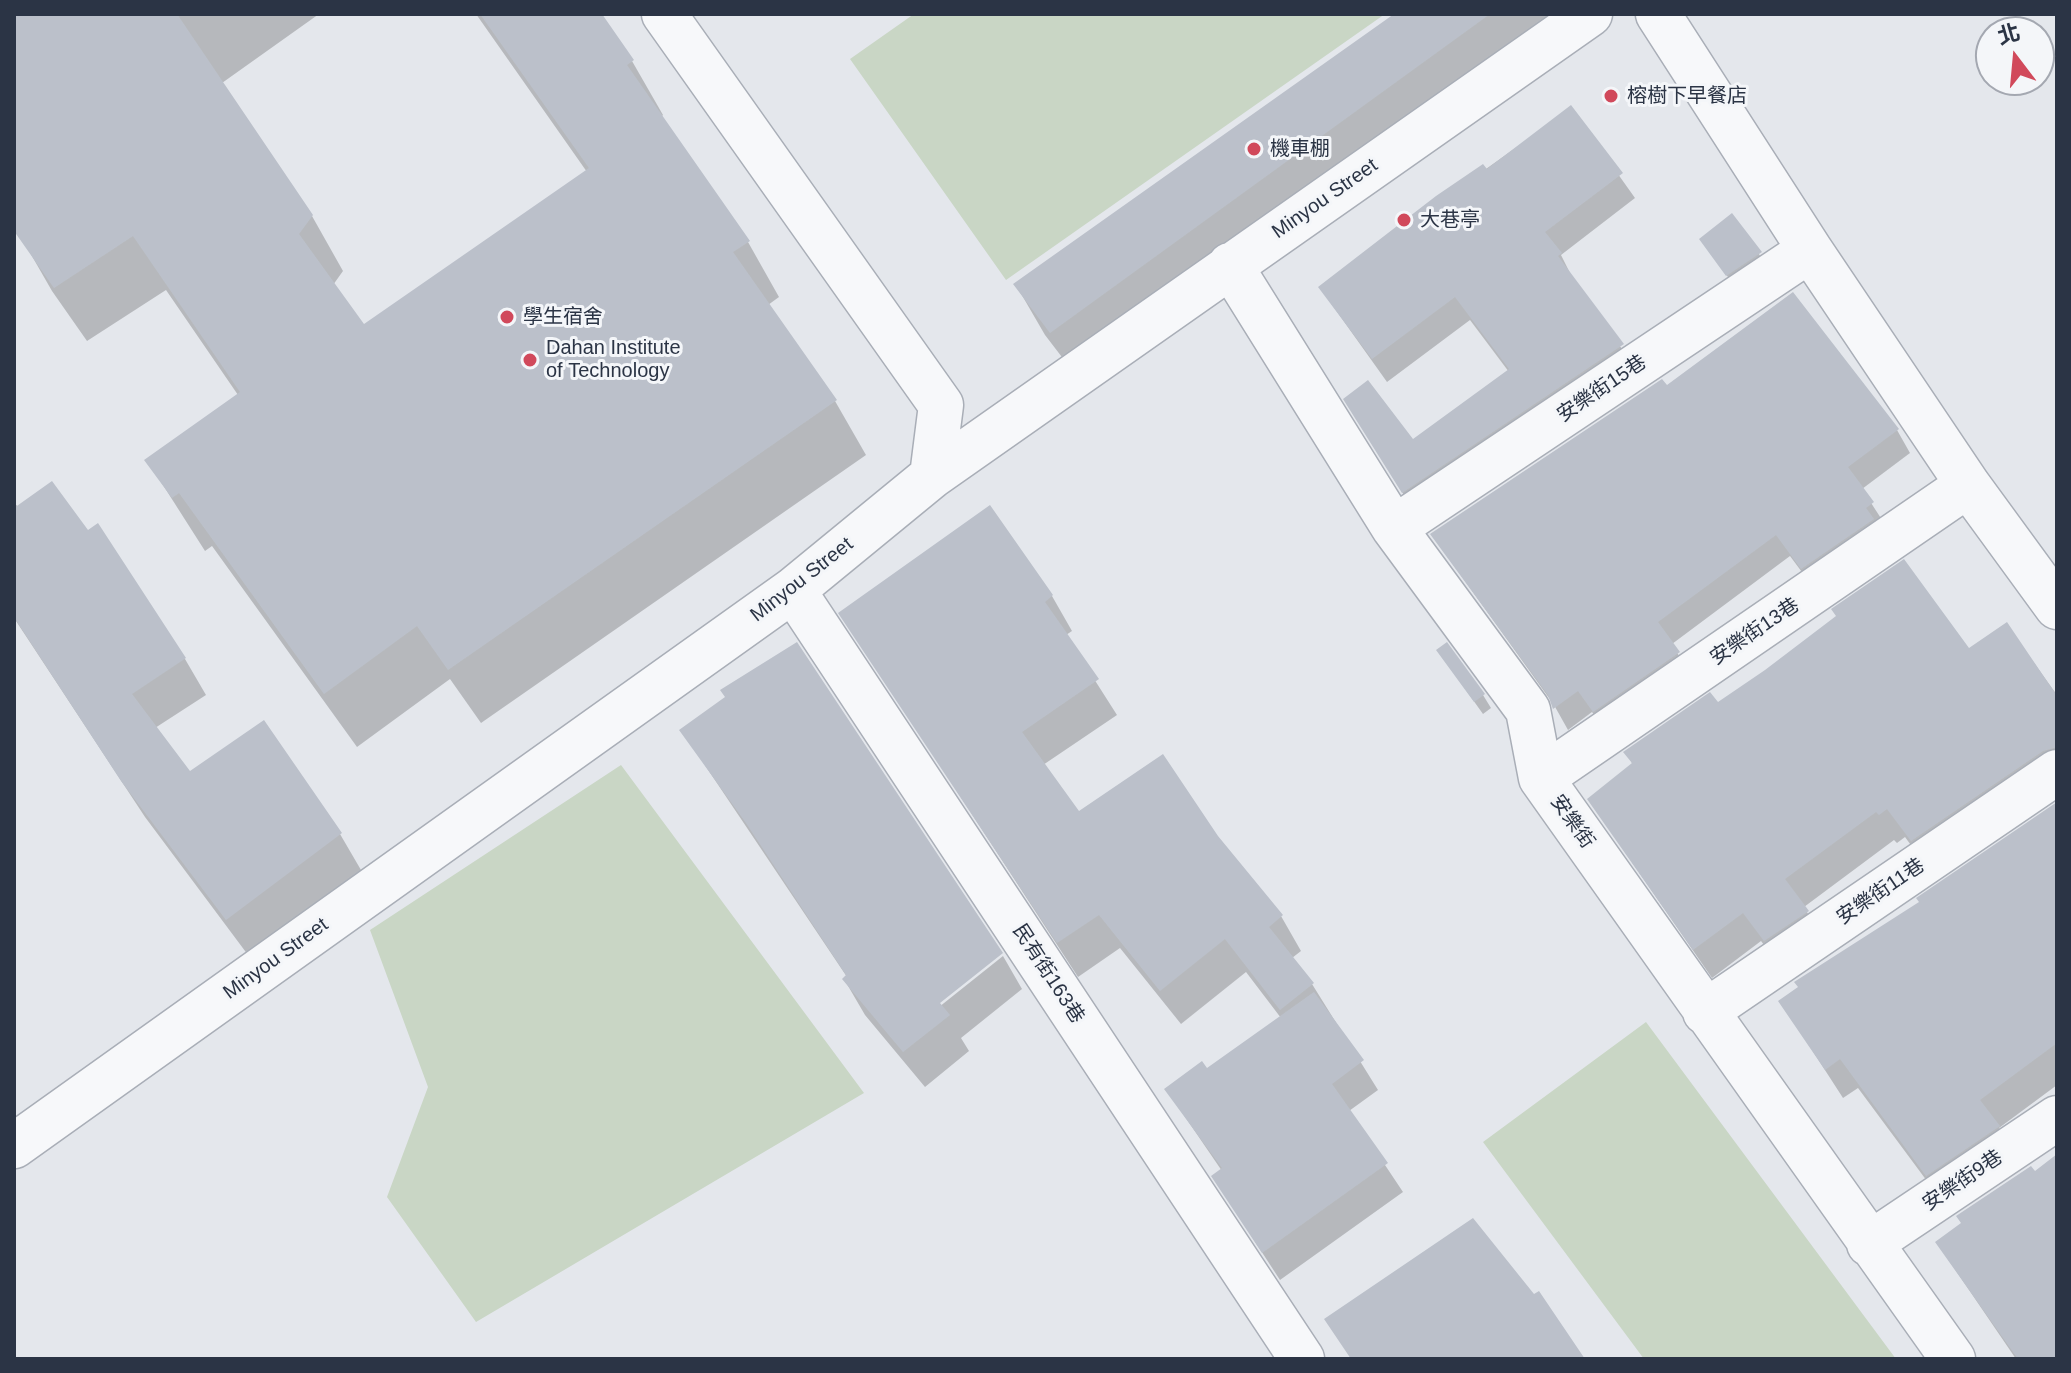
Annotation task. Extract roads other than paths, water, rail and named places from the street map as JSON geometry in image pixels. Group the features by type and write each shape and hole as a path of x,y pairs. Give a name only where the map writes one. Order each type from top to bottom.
{"street":[{"path":"664,14 941,405 932,476"},
{"name":"Minyou Street","path":"14,1146 793,590 932,476 1590,14"},
{"path":"1658,14 1810,250 1968,485 2057,607"},
{"name":"安樂街15巷","path":"1394,528 1810,250"},
{"name":"安樂街","path":"1230,265 1394,528 1528,710 1541,778 1953,1359"},
{"name":"安樂街13巷","path":"1541,778 1968,485"},
{"name":"民有街163巷","path":"793,590 1302,1359"},
{"name":"安樂街11巷","path":"1705,1012 2057,772"},
{"name":"安樂街9巷","path":"1869,1244 2057,1118"}],"place":[{"name":"榕樹下早餐店","path":"1611,96"},
{"name":"機車棚","path":"1254,149"},
{"name":"大巷亭","path":"1404,220"},
{"name":"學生宿舍","path":"507,317"},
{"name":"Dahan Institute of Technology","path":"530,360"}]}
